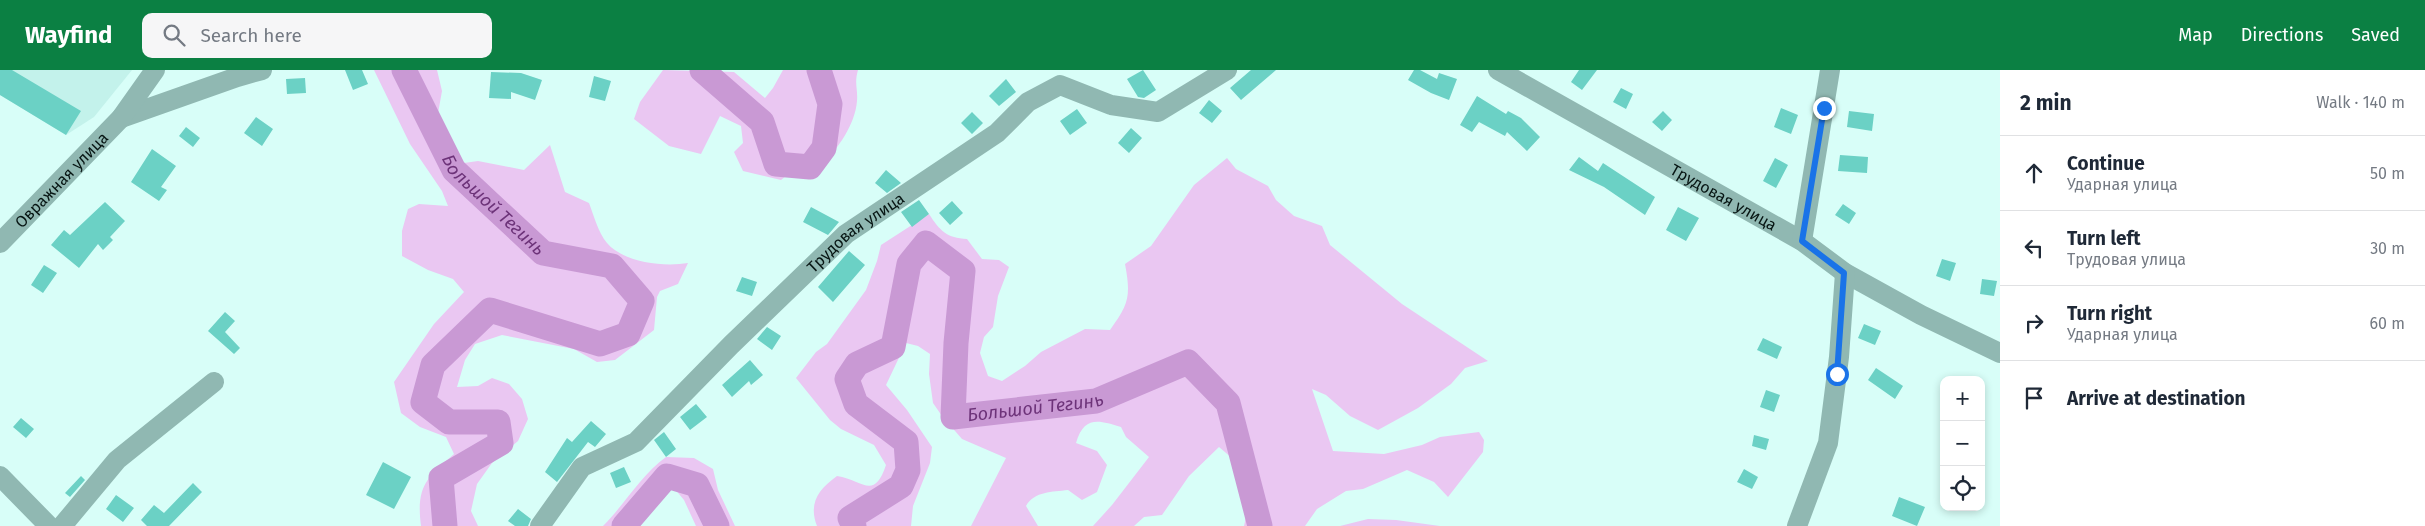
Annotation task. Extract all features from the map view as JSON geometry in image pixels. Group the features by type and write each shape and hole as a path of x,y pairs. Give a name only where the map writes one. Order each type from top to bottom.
{"street":[{"name":"Овражная улица","path":"0,243 121,118 155,70"},
{"name":"Овражная улица","path":"121,118 262,70"},
{"name":"Трудовая улица","path":"540,526 582,467 636,442 730,345 846,234 997,133 1028,102 1060,85 1110,105 1158,112 1227,70"},
{"name":"Трудовая улица","path":"1498,70 1802,241 1844,273 2000,354"},
{"path":"1802,241 1830,70"},
{"path":"1797,526 1828,443 1839,357 1844,273"},
{"path":"62,526 117,460 214,382"},
{"path":"0,476 49,526"}],"shaded area":[{"path":"0,70 132,70 94,117 66,135 0,95"},
{"path":"374,70 437,70 442,91 437,119 448,148 464,163 478,161 524,170 550,145 565,192 589,203 601,234 614,250 634,259 656,264 688,263 678,284 660,291 657,297 654,330 615,360 597,362 574,349 502,335 475,344 465,360 457,387 478,386 492,378 509,384 522,399 528,419 518,441 492,463 477,484 471,511 478,526 421,526 420,502 425,484 436,470 454,454 446,437 420,427 401,413 394,382 434,324 464,292 453,279 428,270 402,256 402,231 408,209 419,204 448,206 442,191 410,144"},
{"path":"663,70 734,72 765,98 783,70 858,70 856,79 856,110 845,136 822,165 806,160 781,180 743,171 734,152 743,143 741,126 720,116 701,154 669,146 634,119 640,102"},
{"path":"1227,158 1236,169 1268,186 1276,200 1294,216 1322,226 1330,245 1402,304 1488,361 1465,368 1451,384 1418,408 1378,430 1350,416 1326,395 1312,389 1333,451 1384,454 1422,445 1440,437 1479,432 1484,440 1483,452 1448,497 1434,482 1407,470 1363,489 1346,491 1317,509 1305,526 1244,526 1246,510 1239,464 1219,447 1189,476 1162,515 1144,517 1134,526 1093,526 1112,505 1149,457 1126,437 1121,427 1093,422 1083,428 1076,443 1097,451 1107,465 1097,492 1082,500 1068,490 1044,493 1034,497 1026,506 1038,526 971,526 1006,458 962,439 942,416 933,403 929,374 930,354 918,346 906,343 886,385 907,410 932,447 930,463 913,506 911,526 817,526 814,510 815,504 820,491 825,486 837,476 867,486 872,485 882,476 886,465 874,445 841,429 830,420 796,378 816,352 827,344 866,290 881,245 929,214 937,225 949,235 967,239 982,259 999,260 1009,267 998,296 993,327 984,337 980,353 988,376 1002,381 1025,366 1041,352 1085,329 1110,330 1125,306 1127,299 1128,284 1125,264 1151,246 1194,185"},
{"path":"666,457 694,458 713,469 718,490 735,526 696,526 684,500 669,482 633,526 603,526 649,472"},
{"path":"1368,519 1396,520 1440,526 1340,526"}],"building":[{"path":"0,70 12,70 81,111 66,135 0,95"},
{"path":"345,70 362,70 368,84 353,90"},
{"path":"1143,70 1156,90 1144,98 1138,97 1127,79"},
{"path":"1251,70 1276,70 1241,100 1230,88"},
{"path":"1414,70 1420,70 1437,79 1439,73 1457,79 1449,100 1431,93 1408,80"},
{"path":"1579,70 1597,70 1582,90 1571,82"},
{"path":"491,72 521,73 542,80 535,100 511,92 511,99 489,98"},
{"path":"594,76 611,81 605,101 589,97"},
{"path":"305,78 306,93 287,94 286,79"},
{"path":"1006,79 1016,92 999,106 989,96"},
{"path":"1621,88 1633,94 1626,109 1613,102"},
{"path":"1477,96 1506,114 1508,111 1521,118 1540,137 1527,151 1507,132 1505,136 1479,122 1472,132 1460,125"},
{"path":"1209,100 1222,111 1212,123 1199,113"},
{"path":"1781,108 1798,115 1791,134 1774,127"},
{"path":"1077,109 1087,123 1070,135 1060,121"},
{"path":"1663,111 1672,120 1662,131 1652,122"},
{"path":"1849,111 1874,114 1872,131 1847,127"},
{"path":"972,112 983,123 972,134 961,123"},
{"path":"256,117 273,129 262,146 244,133"},
{"path":"186,127 200,138 193,147 179,136"},
{"path":"1131,128 1142,138 1129,153 1118,143"},
{"path":"152,149 176,166 161,187 167,190 159,201 131,182"},
{"path":"1840,155 1868,157 1867,173 1838,171"},
{"path":"1579,157 1598,171 1603,163 1655,197 1645,215 1604,187 1569,170"},
{"path":"1775,158 1788,165 1776,188 1763,181"},
{"path":"886,170 901,183 887,193 875,183"},
{"path":"919,200 929,214 912,227 901,212"},
{"path":"952,201 963,213 950,225 939,213"},
{"path":"105,202 125,221 110,237 113,240 103,250 98,244 79,268 51,245 64,230 70,235"},
{"path":"1843,204 1856,213 1849,224 1835,215"},
{"path":"811,207 839,222 828,235 803,222"},
{"path":"1678,207 1699,218 1686,241 1666,230"},
{"path":"849,251 865,265 833,302 818,287"},
{"path":"1942,259 1956,263 1950,281 1936,276"},
{"path":"44,265 57,273 43,293 31,285"},
{"path":"742,277 757,282 752,296 736,291"},
{"path":"1982,279 1997,281 1994,296 1980,294"},
{"path":"225,312 235,321 225,332 240,348 234,354 208,331"},
{"path":"1864,324 1881,331 1875,345 1858,338"},
{"path":"767,327 781,336 772,350 757,339"},
{"path":"1763,338 1782,347 1777,359 1757,350"},
{"path":"750,360 763,375 751,385 749,381 732,397 722,385"},
{"path":"1876,368 1903,386 1895,399 1868,380"},
{"path":"1766,390 1780,395 1774,412 1760,407"},
{"path":"696,404 707,417 690,430 680,417"},
{"path":"21,418 34,429 26,438 13,427"},
{"path":"591,421 606,434 595,447 588,442 557,482 545,472 567,438 572,442"},
{"path":"664,432 676,449 666,457 654,440"},
{"path":"1754,435 1769,439 1766,450 1752,446"},
{"path":"383,462 411,477 394,509 366,495"},
{"path":"624,467 631,482 616,488 610,473"},
{"path":"1744,469 1758,477 1752,489 1737,482"},
{"path":"81,476 85,480 70,497 65,493"},
{"path":"193,483 202,492 169,526 147,526 141,520 154,505 164,513"},
{"path":"116,495 134,508 123,522 106,509"},
{"path":"1899,497 1925,507 1917,526 1892,516"},
{"path":"518,509 531,519 528,526 515,526 508,521"}],"waterway":[{"name":"Большой Тегинь","path":"404,70 454,170 543,253 612,266 642,301 628,334 600,344 490,310 433,365 423,402 449,422 498,422 501,443 441,478 445,526"},
{"name":"Большой Тегинь","path":"702,70 762,122 776,164 810,167 824,148 830,104 819,70"},
{"name":"Большой Тегинь","path":"854,526 850,518 901,486 908,470 906,442 856,404 847,379 857,364 893,347 909,264 926,243 963,271 956,343 953,417 1096,401 1188,362 1228,403 1260,526"},
{"name":"Большой Тегинь","path":"624,526 667,476 697,485 717,526"}],"route":[{"path":"1824,108 1802,241 1844,273 1837,374"}]}
